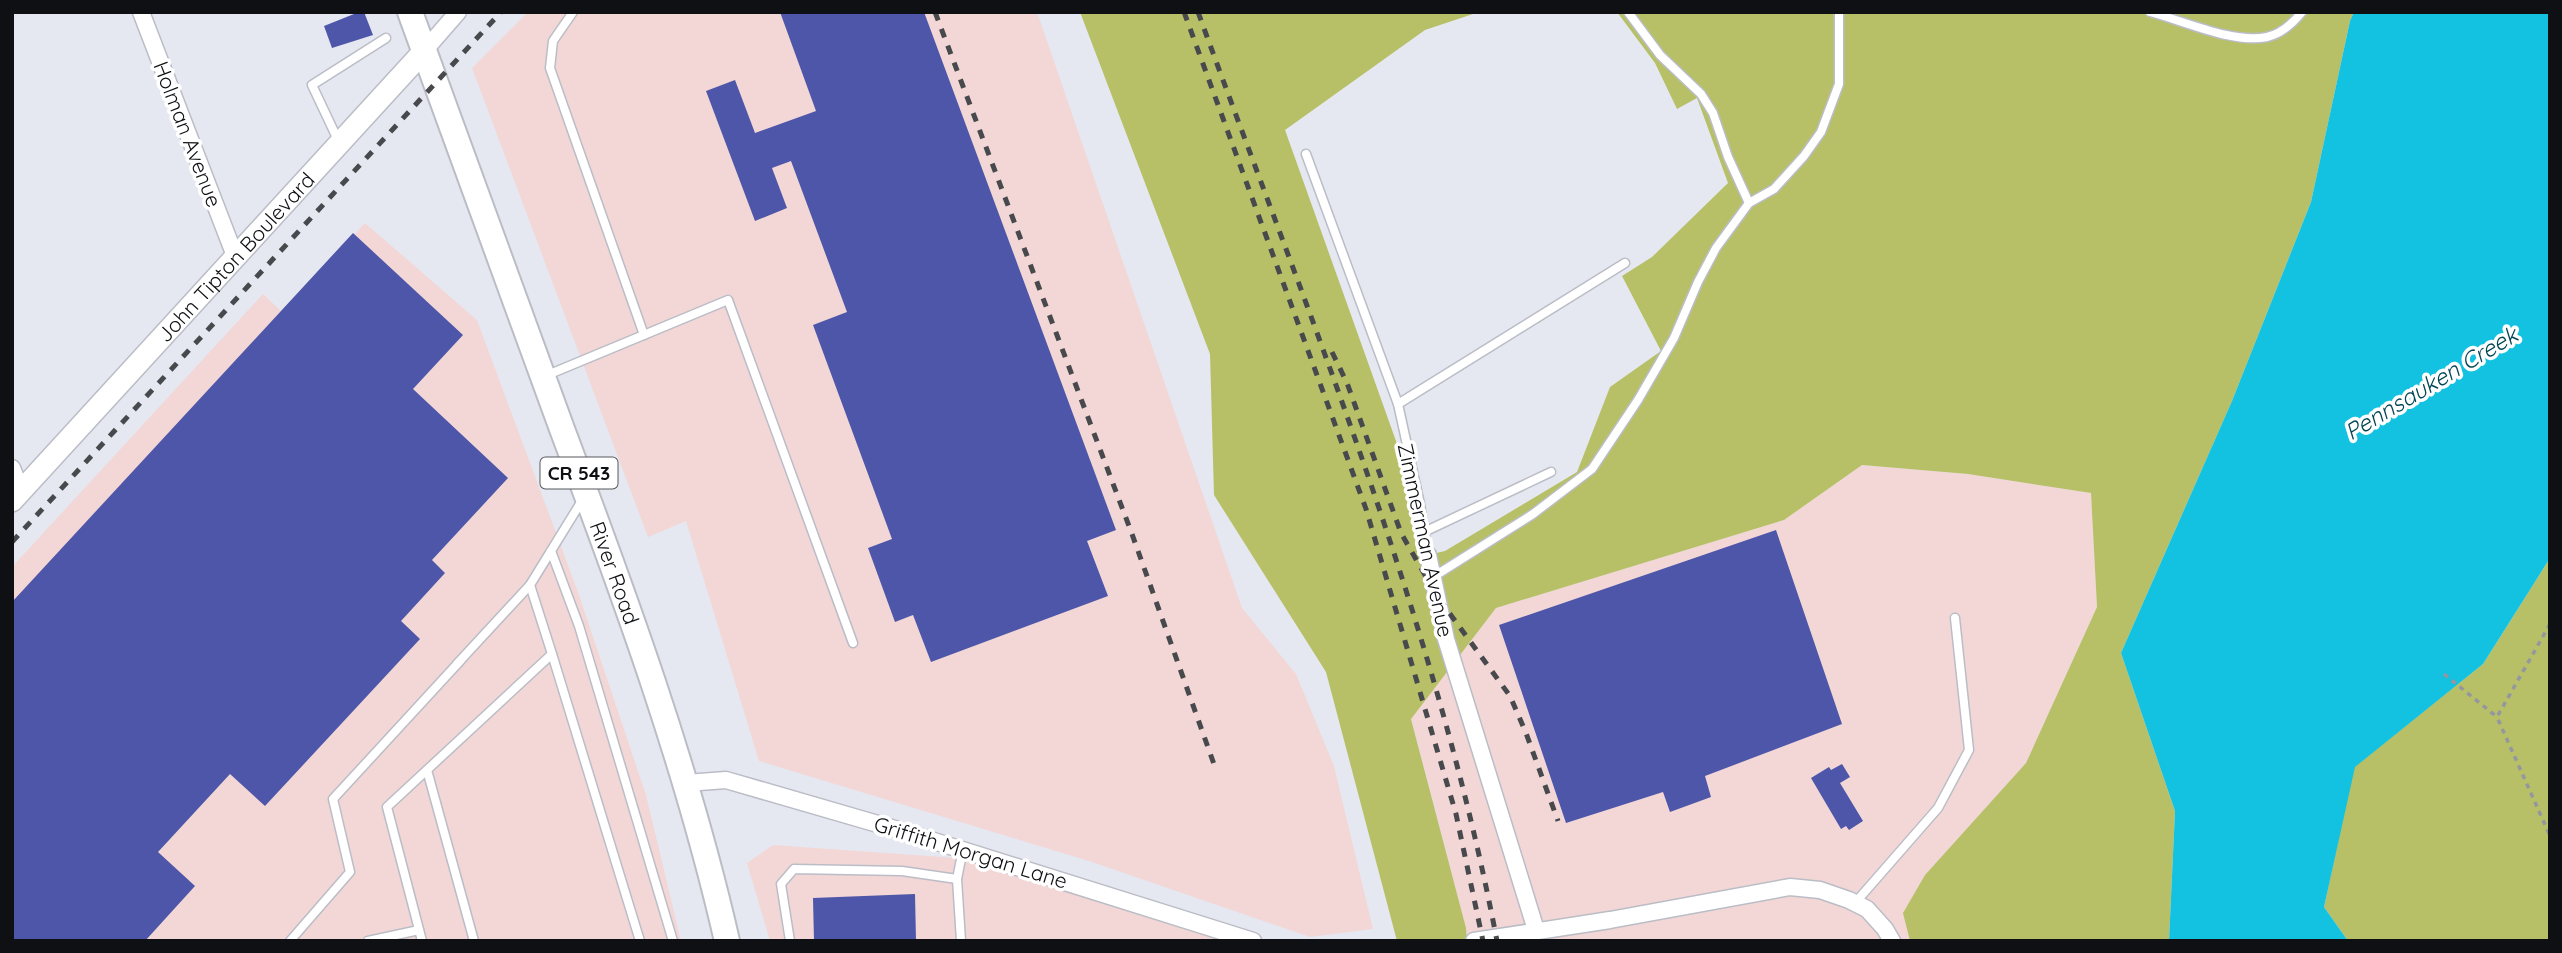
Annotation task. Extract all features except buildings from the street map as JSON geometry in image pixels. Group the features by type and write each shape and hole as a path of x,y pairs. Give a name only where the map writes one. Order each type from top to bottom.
{"main road":[{"name":"River Road","path":"410,12 668,724 708,859 727,941"}],"street":[{"name":"Holman Avenue","path":"141,12 235,256"},
{"name":"John Tipton Boulevard","path":"17,496 458,12"},
{"path":"12,468 17,496"},
{"name":"Zimmerman Avenue","path":"1427,555 1446,639 1536,930"},
{"name":"Griffith Morgan Lane","path":"686,783 726,780 962,849 1252,941"},
{"path":"1474,941 1611,920 1790,887 1820,890 1867,909 1892,941"}],"lane":[{"path":"573,12 553,41 550,68 644,335"},
{"path":"1628,12 1660,54 1701,94 1713,113 1728,157 1749,203"},
{"path":"1432,577 1534,514 1592,468 1638,400 1674,338 1716,248 1749,203 1774,189 1804,156 1821,132 1839,84 1839,12"},
{"path":"2150,12 2215,33 2268,37 2290,26 2302,12"},
{"path":"339,143 312,85 386,38"},
{"name":"Zimmerman Avenue","path":"1306,154 1398,404 1427,555"},
{"path":"1398,404 1625,263"},
{"path":"543,376 728,300 853,643"},
{"path":"1424,532 1551,472"},
{"path":"290,941 350,872 333,799 530,585 586,494"},
{"path":"551,551 579,626 673,941"},
{"path":"530,585 640,941"},
{"path":"1855,903 1938,808 1969,750 1955,618"},
{"path":"422,941 387,807 552,654"},
{"path":"427,770 474,941"},
{"path":"961,941 957,879 962,849"},
{"path":"790,941 781,884 794,870 902,871 957,879"},
{"path":"368,941 419,930"}],"path":[{"path":"2497,717 2550,624"},
{"path":"2444,674 2497,717 2550,836"}],"shaded area":[{"path":"528,12 1037,12 1242,608 1296,674 1334,766 1373,929 1310,937 1089,861 759,761 686,521 648,537 472,68"},
{"path":"365,223 477,320 579,595 646,795 681,941 12,941 12,567 263,294 282,312"},
{"path":"1862,465 1968,474 2091,493 2097,607 2026,763 1925,875 1904,913 1910,941 1467,941 1466,928 1411,718 1496,608 1784,520"},
{"path":"773,845 999,861 1098,894 1263,941 770,941 747,863"}],"green space":[{"path":"1080,12 1479,12 1425,30 1285,130 1396,441 1417,549 1428,555 1445,551 1577,472 1610,387 1661,351 1622,276 1652,257 1728,183 1697,98 1677,109 1655,63 1617,12 2354,12 2311,202 2232,401 2121,653 2175,811 2169,941 1910,941 1903,913 1925,875 2026,763 2097,607 2091,493 1968,474 1862,465 1784,520 1496,608 1411,719 1466,928 1467,941 1397,941 1326,672 1214,495 1210,354"},
{"path":"2550,558 2550,941 2348,941 2324,907 2354,767 2483,664"}],"water":[{"name":"Pennsauken Creek","path":"2354,12 2550,12 2550,558 2483,664 2355,767 2324,907 2348,941 2169,941 2175,811 2121,653 2232,401 2311,202"}],"railway":[{"path":"12,542 501,12"},
{"path":"935,12 1132,534 1215,767"},
{"path":"1184,12 1366,509 1456,814 1483,941"},
{"path":"1198,12 1325,356 1405,587 1471,822 1497,941"},
{"path":"1332,352 1347,383 1401,533 1437,596 1510,696 1558,821"}]}
